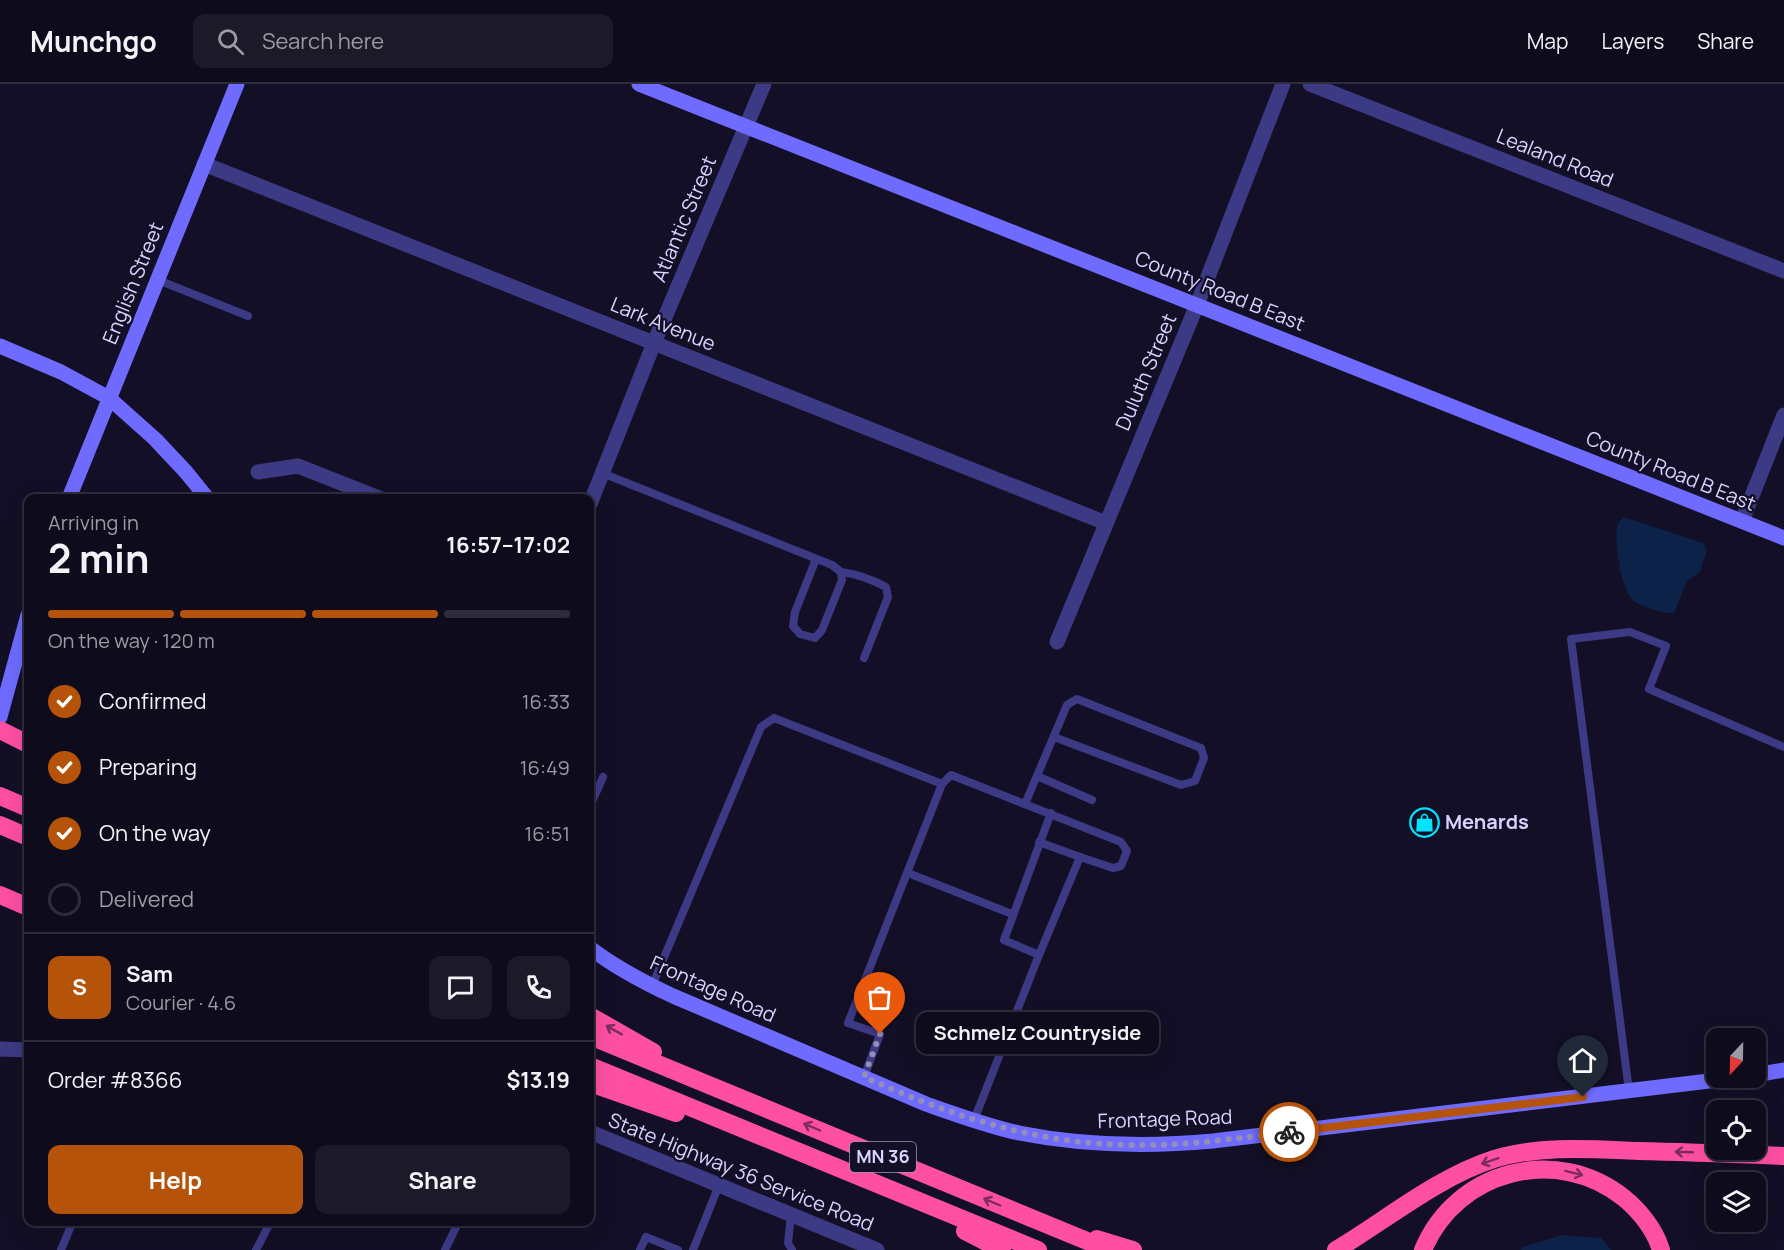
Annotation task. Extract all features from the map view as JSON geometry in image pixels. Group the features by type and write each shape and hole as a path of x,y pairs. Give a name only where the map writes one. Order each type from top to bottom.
{"highway":[{"path":"0,730 24,742"},
{"path":"0,796 24,806"},
{"path":"0,825 24,835"},
{"path":"0,895 24,905"},
{"path":"594,1018 720,1089"},
{"name":"MN 36","path":"594,1038 1109,1250"},
{"name":"MN 36","path":"594,1068 1038,1250"},
{"path":"594,1084 832,1165"},
{"path":"1336,1250 1438,1185 1493,1159 1519,1153 1578,1148 1784,1156"},
{"path":"1424,1250 1434,1228 1448,1210 1480,1185 1501,1176 1525,1170 1550,1169 1572,1172 1595,1179 1613,1189 1632,1204 1648,1223 1661,1250"},
{"path":"868,1180 1002,1250"},
{"path":"1046,1224 1133,1250"}],"street":[{"name":"English Street","path":"71,494 237,84"},
{"name":"County Road B East","path":"639,84 1784,538"},
{"name":"Atlantic Street","path":"594,494 654,343 764,84"},
{"name":"Duluth Street","path":"1058,642 1197,305 1282,84"},
{"name":"Lealand Road","path":"1310,84 1784,271"},
{"name":"Lark Avenue","path":"204,165 1106,523"},
{"path":"0,346 61,372 109,398 155,439 203,494"},
{"path":"1742,521 1784,415"},
{"path":"258,472 298,466 369,494"},
{"path":"0,717 24,635"},
{"name":"Frontage Road","path":"594,951 606,961 652,986 926,1104 1018,1132 1061,1140 1136,1145 1179,1144 1706,1081"},
{"path":"0,1049 24,1050"},
{"path":"1766,1073 1784,1070"},
{"name":"State Highway 36 Service Road","path":"594,1134 877,1250"}],"lane":[{"path":"158,280 249,316"},
{"path":"602,473 832,565 842,572 870,578 886,587 888,597 864,658"},
{"path":"816,559 795,612 793,626 800,634 814,638 822,630 842,580 842,572"},
{"path":"1629,1091 1571,639 1630,632 1665,646 1649,689 1784,747"},
{"path":"1025,804 1067,705 1077,699 1201,748 1204,758 1195,781 1181,785 1054,737"},
{"path":"652,986 760,727 774,718 942,784"},
{"path":"864,1077 880,1034 848,1023 942,784 951,775 1120,842 1127,851 1121,866 1113,868 1039,842"},
{"path":"1037,776 1092,800"},
{"path":"594,797 603,777"},
{"path":"1039,955 1004,940 1051,813"},
{"path":"974,1120 1080,857"},
{"path":"908,873 1012,914"},
{"path":"693,1250 719,1185"},
{"path":"791,1215 788,1243 792,1250"},
{"path":"62,1250 71,1226"},
{"path":"256,1250 268,1226"},
{"path":"445,1250 457,1226"},
{"path":"640,1250 646,1237 678,1250"}],"water":[{"path":"1624,517 1703,543 1707,550 1700,572 1687,581 1674,613 1648,608 1634,601 1629,595 1619,564 1617,541 1618,524"},
{"path":"1562,1235 1601,1238 1611,1250 1521,1250 1522,1247"}],"way so far":[{"path":"880,1034 864,1077 926,1104 1018,1132 1061,1140 1136,1145 1179,1144 1289,1132"}],"place":[{"name":"Menards","path":"1424,822"},
{"name":"Schmelz Countryside","path":"880,1034"}],"route":[{"path":"1289,1132 1583,1097"}]}
